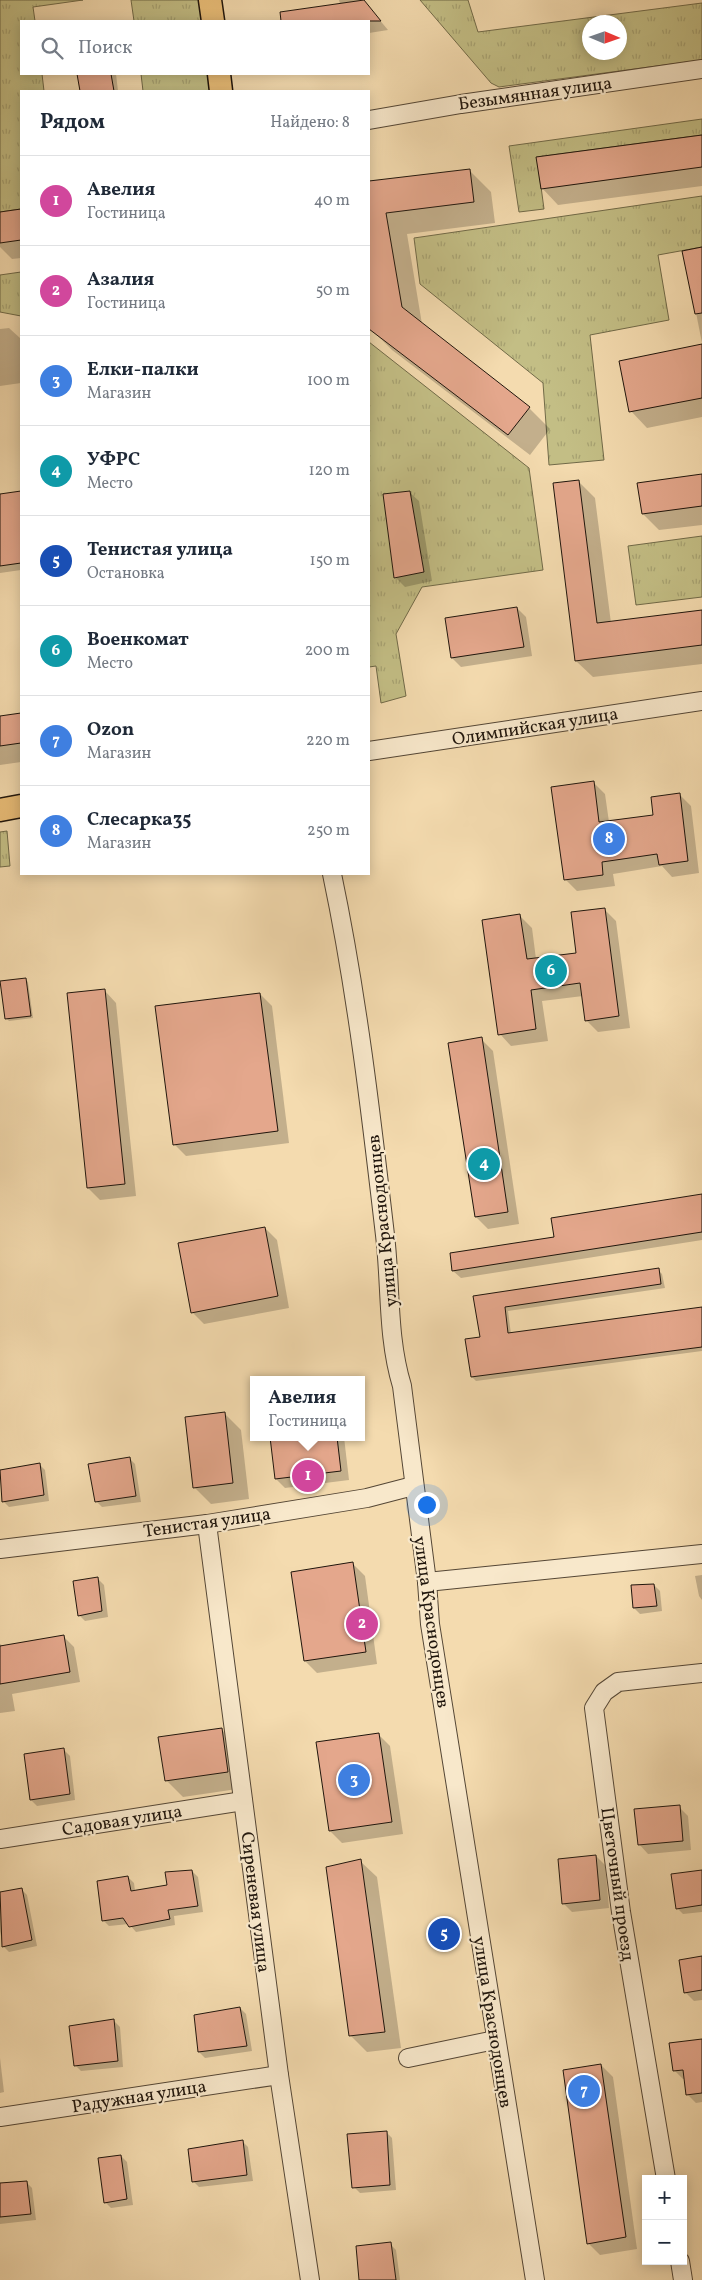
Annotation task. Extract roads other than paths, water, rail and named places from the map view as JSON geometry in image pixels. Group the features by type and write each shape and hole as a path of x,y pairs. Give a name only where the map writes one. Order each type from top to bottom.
{"main road":[{"path":"210,0 213,20"},
{"path":"219,75 221,90"},
{"path":"0,810 20,806"}],"street":[{"name":"Безымянная улица","path":"370,120 461,104 702,69"},
{"name":"Олимпийская улица","path":"370,751 702,701"},
{"name":"улица Краснодонцев","path":"332,875 349,956 373,1130 386,1242 395,1364 402,1386 427,1582 430,1624 495,2040 535,2280"},
{"name":"Тенистая улица","path":"0,1549 208,1524 367,1498 414,1486"},
{"name":"Сиреневая улица","path":"208,1524 279,2075 310,2280"},
{"path":"427,1582 702,1554"},
{"name":"Цветочный проезд","path":"665,2175 621,1912 594,1708 604,1692 618,1682 702,1673"},
{"name":"Садовая улица","path":"0,1839 243,1801"},
{"path":"408,2058 495,2040"},
{"name":"Радужная улица","path":"0,2117 279,2075"},
{"path":"681,2265 683,2280"}],"place":[{"name":"Слесарка35","path":"609,839"},
{"name":"Военкомат","path":"551,971"},
{"name":"УФРС","path":"484,1164"},
{"name":"Авелия","path":"308,1476"},
{"name":"Азалия","path":"362,1624"},
{"name":"Елки-палки","path":"354,1780"},
{"name":"Тенистая улица","path":"444,1934"},
{"name":"Ozon","path":"584,2091"}]}
